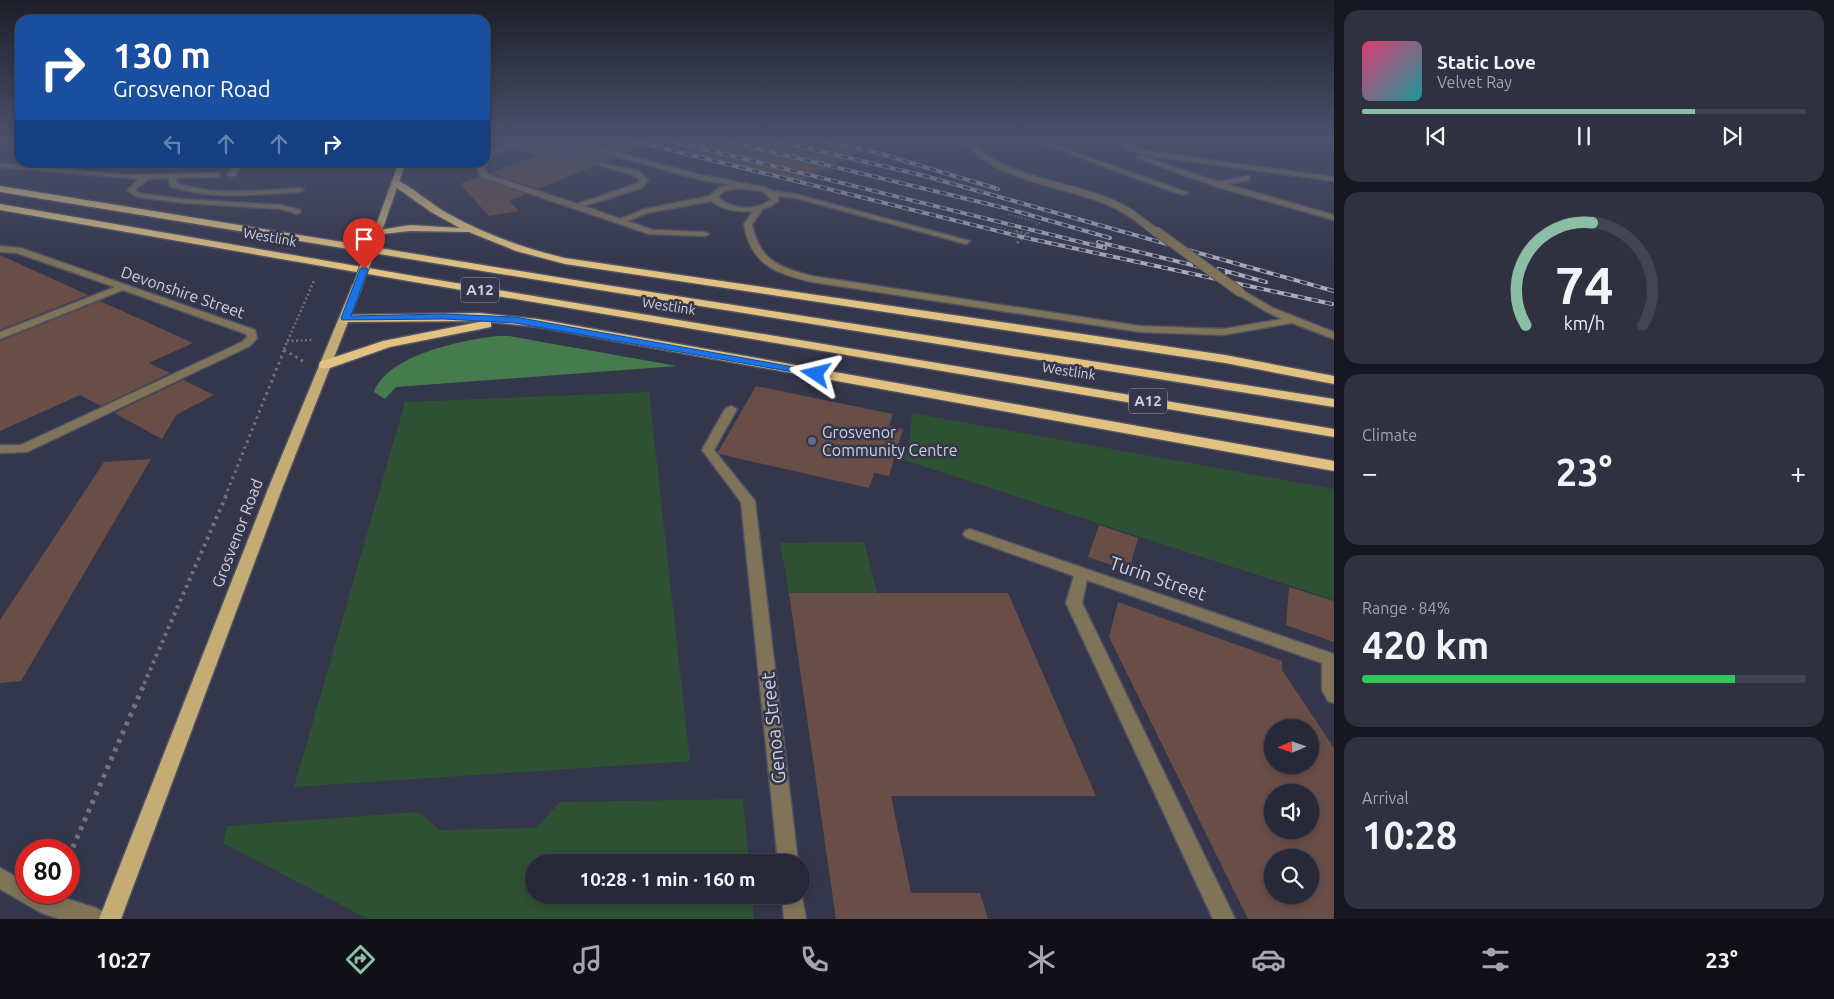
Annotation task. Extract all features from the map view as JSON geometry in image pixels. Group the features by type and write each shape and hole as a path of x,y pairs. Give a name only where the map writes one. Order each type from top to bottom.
{"highway":[{"path":"396,183 432,210 482,234 510,246 565,261 1225,359 1334,380"},
{"name":"Westlink","path":"0,188 722,307 1334,403"},
{"name":"Westlink","path":"0,207 424,281 1334,432"},
{"path":"376,236 410,228 482,234"},
{"path":"345,318 444,316 515,320 1334,466"},
{"path":"326,364 387,344 446,330 515,320"}],"main road":[{"name":"Grosvenor Road","path":"110,919 396,183"}],"street":[{"path":"139,183 131,190 137,195 183,201 281,207 297,212"},
{"path":"173,183 184,189 209,192 300,190"},
{"path":"507,183 652,232 704,234"},
{"path":"575,206 639,186 642,183"},
{"path":"704,183 722,205 730,207 764,207 814,202"},
{"path":"730,183 814,202 966,241"},
{"path":"1050,183 1112,204 1144,222 1240,292 1291,320 1334,336"},
{"path":"1154,183 1185,194"},
{"path":"1214,183 1334,218"},
{"path":"1217,184 1222,183"},
{"path":"619,222 645,211 715,195 729,188 746,186"},
{"path":"770,192 775,199 764,207 748,224 748,234 756,253 774,267 794,275 825,282 1140,329 1224,332 1291,320"},
{"path":"730,207 748,224"},
{"name":"Devonshire Street","path":"0,249 18,250 251,332 252,338 246,344 23,449 0,449"},
{"path":"0,336 123,287"},
{"name":"Genoa Street","path":"731,409 708,450 748,501 787,854"},
{"name":"Turin Street","path":"970,534 1332,660"},
{"path":"1082,573 1074,603 1224,919"},
{"path":"1332,660 1330,690 1334,696"},
{"path":"0,878 47,905 96,919"},
{"path":"793,904 795,919"}],"path":[{"path":"1008,214 1039,223 1017,243"},
{"path":"994,226 1026,234"},
{"path":"76,839 237,470 284,350 316,276"}],"green space":[{"path":"509,336 677,366 396,387 385,399 374,392 382,379 394,368 409,359 465,341"},
{"path":"649,392 690,761 294,787 405,402"},
{"path":"912,413 1334,489 1334,600 904,460 910,437"},
{"path":"864,542 877,593 789,593 780,543"},
{"path":"743,799 748,854 525,854 525,904 753,904 754,919 368,919 223,843 227,826 418,812 440,830 536,828 560,802"}],"building":[{"path":"495,183 526,194 509,201 519,211 489,216 460,184"},
{"path":"520,183 553,183 538,189"},
{"path":"0,255 88,295 0,330"},
{"path":"100,301 193,343 149,363 170,373 101,406 80,395 0,431 0,341"},
{"path":"183,380 214,395 176,415 162,439 114,413"},
{"name":"Grosvenor Community Centre","path":"756,386 893,414 889,426 903,429 889,476 874,473 869,488 719,454 718,452"},
{"path":"151,459 21,681 0,683 0,620 104,462"},
{"path":"1099,525 1138,538 1129,571 1088,557"},
{"path":"1289,587 1334,601 1334,642 1286,625"},
{"path":"789,593 1008,593 1096,796 891,796 911,893 980,893 988,919 836,919"},
{"path":"1118,602 1282,661 1282,670 1315,719 1264,719 1264,774 1319,774 1319,726 1334,748 1334,919 1248,919 1109,637"}],"railway":[{"path":"803,183 1022,237 1332,304"},
{"path":"842,183 1105,248"},
{"path":"900,183 1005,208 1110,238"},
{"path":"949,183 1334,291"},
{"path":"978,183 998,189"},
{"path":"1098,242 1225,273"},
{"path":"1218,269 1266,282"}],"place":[{"name":"Grosvenor Community Centre","path":"812,441"}],"route":[{"path":"364,269 345,318 444,316 515,320 816,374"}]}
